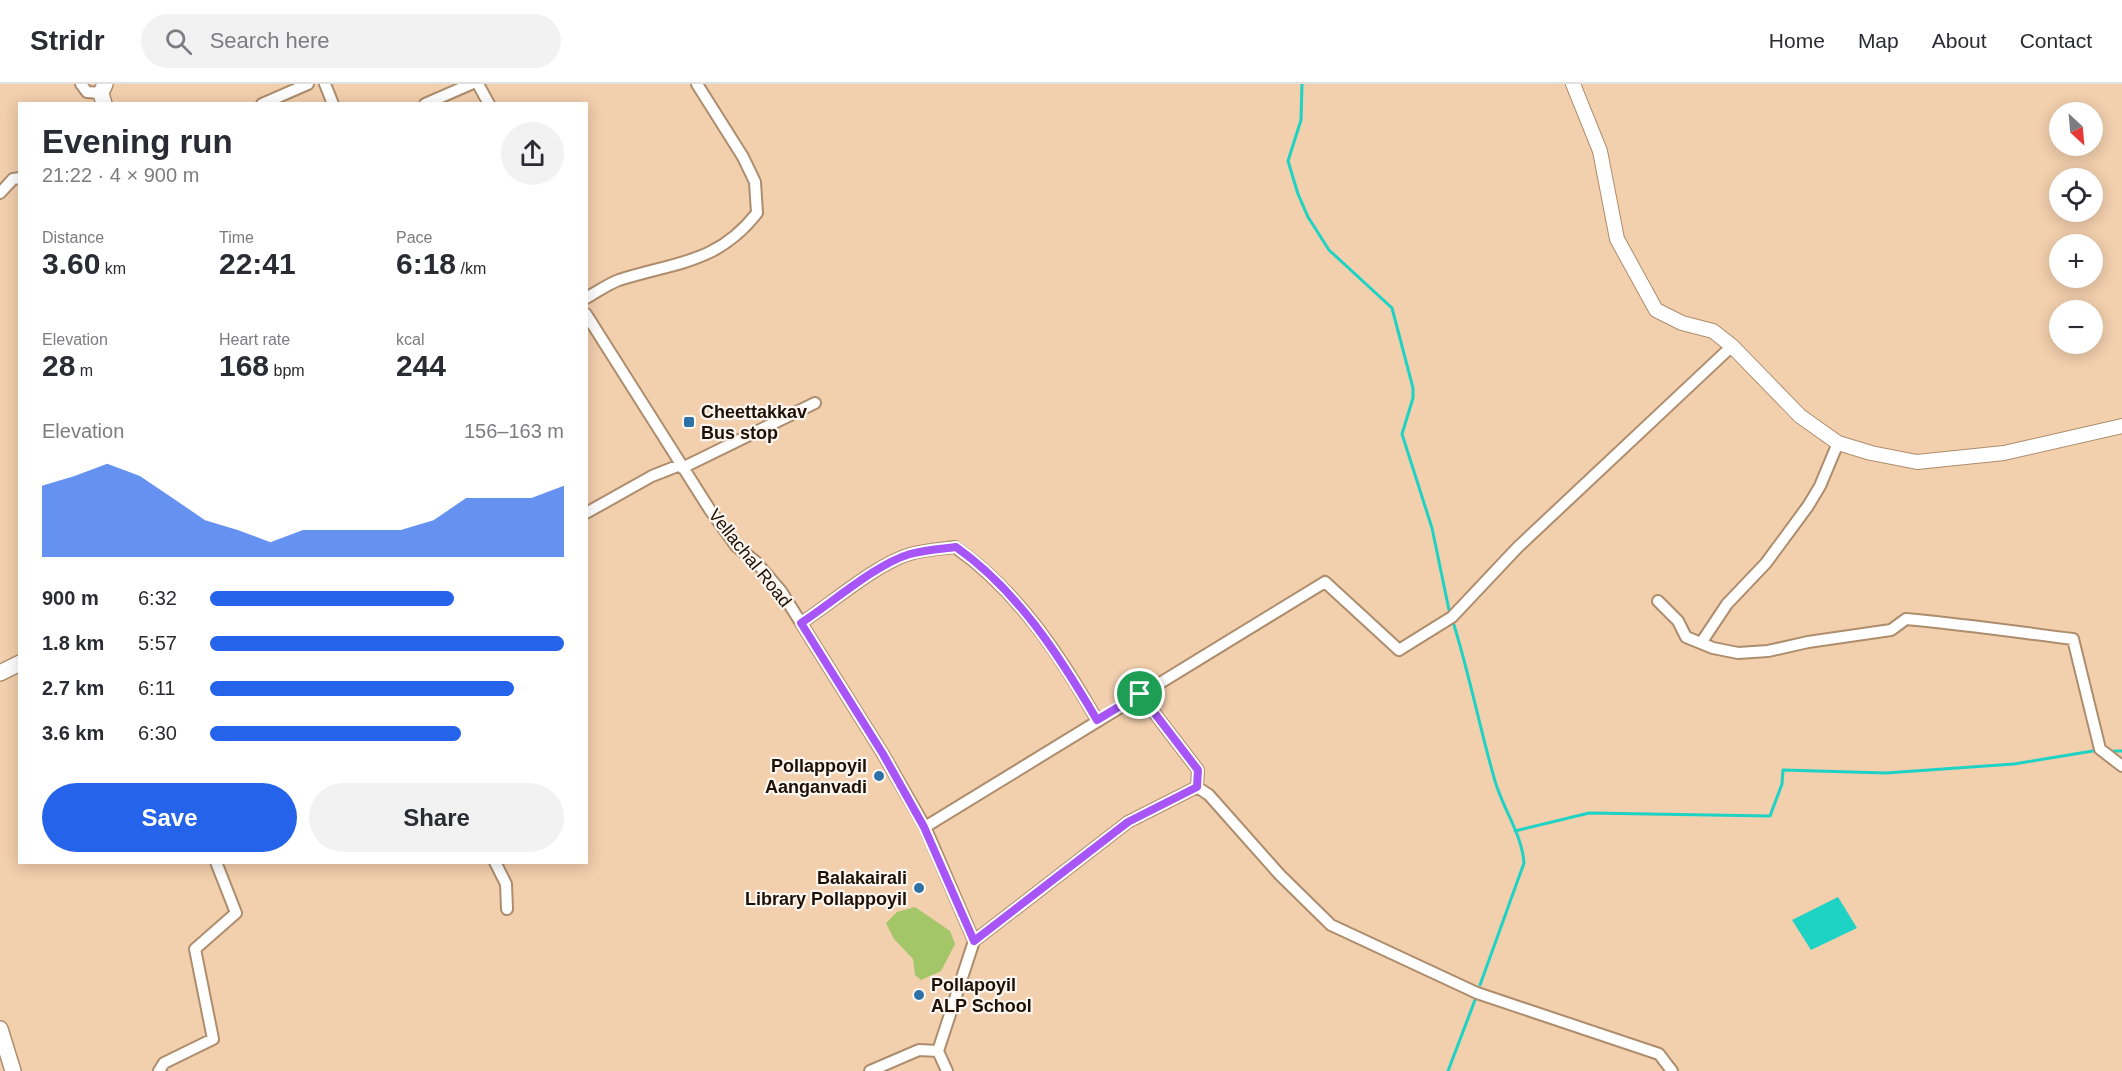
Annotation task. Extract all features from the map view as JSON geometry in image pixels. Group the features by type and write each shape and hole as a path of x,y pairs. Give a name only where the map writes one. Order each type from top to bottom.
{"main road":[{"path":"0,673 18,664"},
{"path":"0,1029 13,1071"}],"street":[{"path":"81,84 87,92 103,94"},
{"path":"267,102 308,84"},
{"path":"325,84 332,102"},
{"path":"430,102 471,84"},
{"path":"478,84 488,102"},
{"path":"588,297 617,281 696,260 742,232 757,213 755,182 697,84"},
{"path":"1573,84 1600,151 1617,239 1656,309 1682,323 1713,331 1732,346 1800,416 1838,443 1871,453 1917,462 2004,453 2122,426"},
{"path":"0,193 13,179 18,178"},
{"name":"Vellachal Road","path":"588,317 681,467 736,546 756,562 781,591 883,754 924,827 974,941"},
{"path":"924,827 1325,582 1399,650 1452,617 1518,547 1732,346"},
{"path":"588,512 652,476 681,467 815,404"},
{"path":"1701,643 1727,604 1766,563 1808,506 1820,486 1838,443"},
{"path":"801,623 836,601 868,575 908,555 956,547 984,567 1015,598 1097,720"},
{"path":"1658,601 1678,621 1686,637 1738,653 1768,651 1808,642 1891,630 1906,619 1997,627 2028,635 2073,639 2100,749 2122,766"},
{"path":"1140,694 1198,770 1197,787"},
{"path":"947,1071 938,1052 974,941 1128,822 1197,787"},
{"path":"1197,787 1209,795 1280,875 1331,925 1477,993 1659,1054 1672,1071"},
{"path":"159,1071 164,1064 213,1039 195,949 236,913 217,864"},
{"path":"496,864 506,884 507,909"},
{"path":"870,1071 919,1050 938,1052"}],"green space":[{"path":"915,907 950,931 955,944 941,971 921,980 915,975 913,959 894,939 886,923 897,912"}],"water":[{"path":"1838,897 1857,928 1811,950 1792,920"}],"waterway":[{"path":"1302,84 1301,120 1288,161 1308,217 1329,250 1392,308 1413,388 1413,398 1402,434 1432,528 1449,610"},
{"path":"1454,625 1495,781 1520,842 1524,863 1480,985"},
{"path":"1515,831 1589,813 1770,816 1782,784 1783,770 1886,773 2014,764 2093,751"},
{"path":"2114,751 2122,751"},
{"path":"1448,1071 1475,1000"}],"place":[{"name":"Cheettakkav Bus stop","path":"689,422"},
{"name":"Pollappoyil Aanganvadi","path":"879,776"},
{"name":"Balakairali Library Pollappoyil","path":"919,888"},
{"name":"Pollapoyil ALP School","path":"919,995"}],"route":[{"path":"956,547 984,567 1015,598 1082,694 1097,720 1140,694 1198,770 1197,787 1128,822 974,941 924,827 883,754 801,623 836,601 868,575 908,555 956,547"}]}
